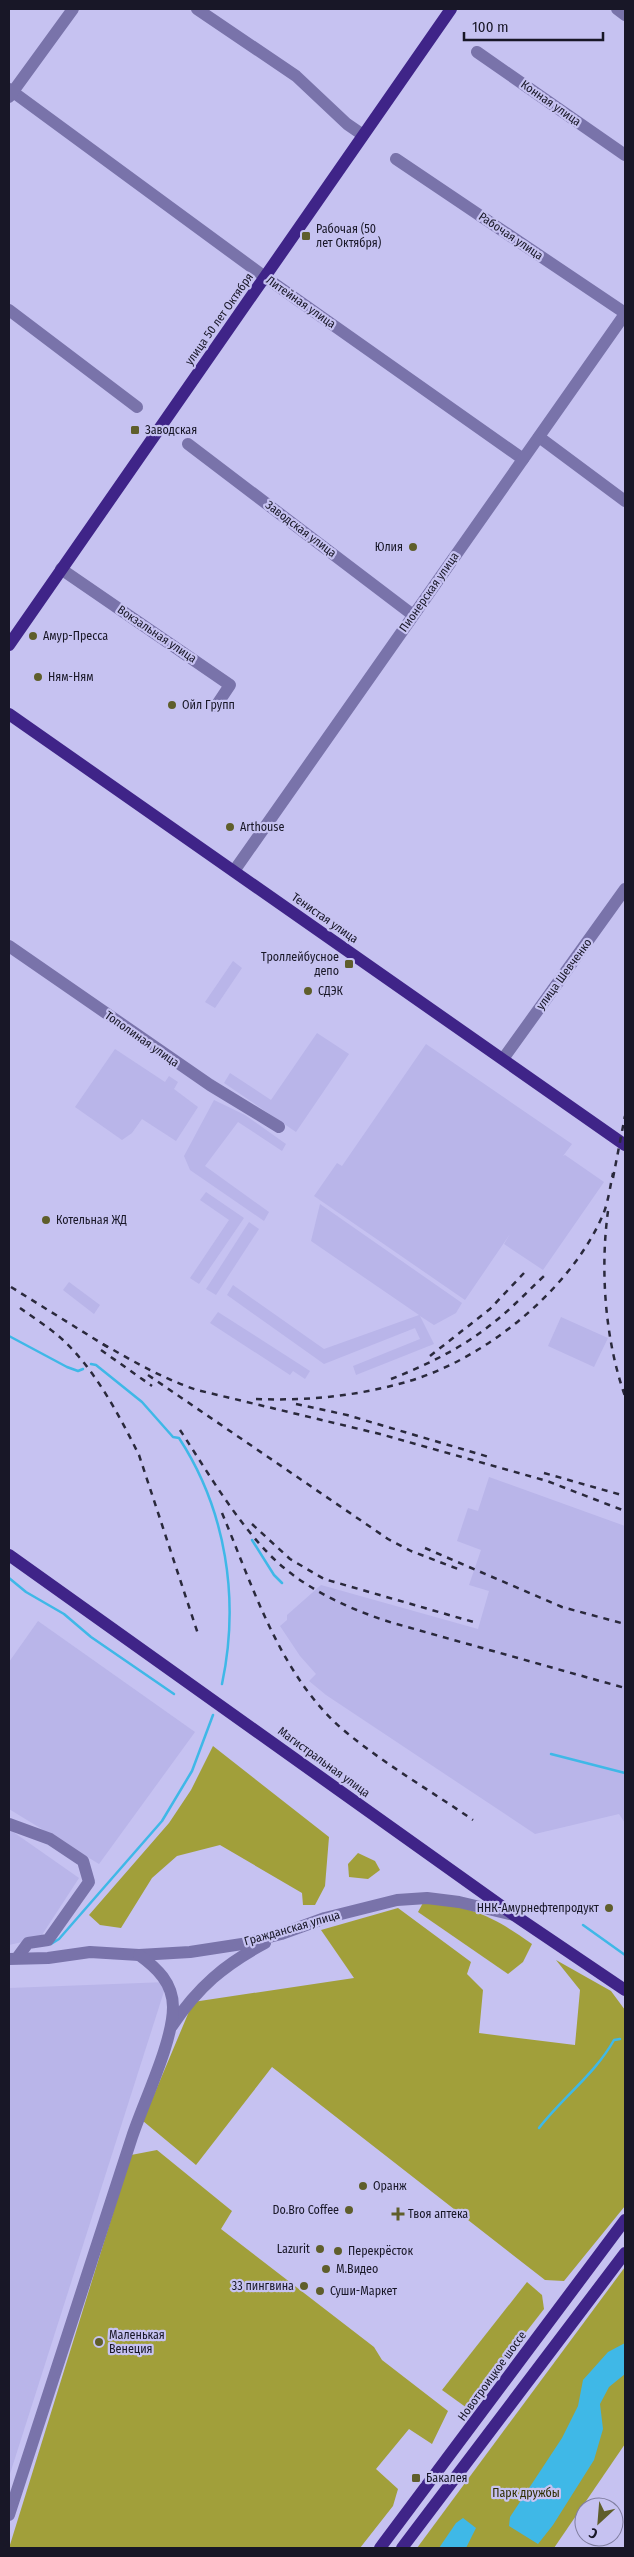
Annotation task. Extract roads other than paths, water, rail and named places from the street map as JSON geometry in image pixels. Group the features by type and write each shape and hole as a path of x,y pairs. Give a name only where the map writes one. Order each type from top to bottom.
{"main road":[{"name":"улица 50 лет Октября","path":"9,645 452,9"},
{"name":"Тенистая улица","path":"9,714 625,1145"},
{"name":"Магистральная улица","path":"9,1555 514,1915 625,1990"},
{"name":"Новотроицкое шоссе","path":"380,2548 625,2220"},
{"path":"402,2548 625,2253"}],"street":[{"path":"10,92 73,9"},
{"path":"197,9 296,76 347,124 364,135"},
{"path":"617,9 625,15"},
{"name":"Конная улица","path":"478,52 625,155"},
{"name":"Литейная улица","path":"10,92 523,459"},
{"name":"Рабочая улица","path":"396,159 625,314"},
{"path":"9,310 137,407"},
{"name":"Пионерская улица","path":"234,871 625,314"},
{"path":"539,437 625,501"},
{"name":"Заводская улица","path":"188,444 414,615"},
{"name":"Вокзальная улица","path":"61,569 230,685 216,706"},
{"name":"улица Шевченко","path":"503,1059 625,889"},
{"name":"Тополиная улица","path":"9,946 210,1085 279,1127"},
{"path":"9,1824 50,1840 84,1861 90,1882 48,1940 28,1943 13,1958"},
{"name":"Гражданская улица","path":"13,1958 48,1958 90,1952 139,1955 242,1944 281,1934 325,1918 397,1900 427,1898 451,1901 514,1915"},
{"path":"9,2516 135,2127 172,2026 190,2000 212,1977 241,1956 281,1934"},
{"path":"139,1955 153,1965 170,1990 173,2005 172,2026"}],"water":[{"path":"625,2343 625,2374 609,2387 600,2404 603,2429 594,2460 553,2525 538,2544 509,2526 510,2517 562,2438 578,2406 583,2380 608,2352"},
{"path":"463,2518 476,2528 466,2548 439,2548 456,2523"}],"waterway":[{"path":"9,1336 67,1367 78,1371 83,1369"},
{"path":"91,1364 96,1365 142,1402 173,1437 179,1438 195,1466 208,1495 218,1525 225,1556 229,1588 227,1652 222,1684"},
{"path":"252,1540 274,1575 282,1583"},
{"path":"9,1578 26,1592 64,1614 91,1637 174,1694"},
{"path":"51,1944 59,1939 162,1821 192,1771 213,1715"},
{"path":"551,1754 625,1773"},
{"path":"583,1925 625,1955"},
{"path":"539,2128 598,2064 614,2040 620,2039"}],"railway":[{"path":"613,1178 625,1116"},
{"path":"256,1399 332,1396 388,1387 435,1372 494,1340 546,1296 568,1271 587,1244 602,1217 613,1173"},
{"path":"608,1211 604,1257 606,1305 613,1352 625,1396"},
{"path":"430,1356 490,1309 524,1273"},
{"path":"391,1379 431,1362 481,1332 500,1318 544,1276"},
{"path":"11,1287 109,1348"},
{"path":"20,1308 53,1331 75,1352 106,1394 123,1425 139,1455 198,1634"},
{"path":"103,1344 138,1364 197,1390 380,1434 547,1481 625,1511"},
{"path":"101,1350 152,1386"},
{"path":"148,1375 388,1539 411,1551 458,1569"},
{"path":"296,1404 347,1415 489,1457"},
{"path":"180,1430 243,1524 280,1565 310,1586 342,1604 393,1623 625,1688"},
{"path":"544,1473 625,1496"},
{"path":"222,1513 258,1602 287,1660 304,1687 324,1711 347,1733 377,1756 473,1820"},
{"path":"252,1524 290,1559 324,1579 477,1623"},
{"path":"425,1548 562,1607 625,1624"}],"place":[{"name":"Рабочая (50 лет Октября)","path":"306,236"},
{"name":"Заводская","path":"135,430"},
{"name":"Юлия","path":"413,547"},
{"name":"Амур-Пресса","path":"33,636"},
{"name":"Ням-Ням","path":"38,677"},
{"name":"Ойл Групп","path":"172,705"},
{"name":"Arthouse","path":"230,827"},
{"name":"Троллейбусное депо","path":"349,964"},
{"name":"СДЭК","path":"308,991"},
{"name":"Котельная ЖД","path":"46,1220"},
{"name":"ННК-Амурнефтепродукт","path":"609,1908"},
{"name":"Оранж","path":"363,2186"},
{"name":"Do.Bro Coffee","path":"349,2210"},
{"name":"Твоя аптека","path":"398,2214"},
{"name":"Lazurit","path":"320,2249"},
{"name":"Перекрёсток","path":"338,2251"},
{"name":"М.Видео","path":"326,2269"},
{"name":"33 пингвина","path":"304,2286"},
{"name":"Суши-Маркет","path":"320,2291"},
{"name":"Маленькая Венеция","path":"99,2342"},
{"name":"Бакалея","path":"416,2478"}],"park label":[{"name":"Парк дружбы","path":"526,2493"}]}
